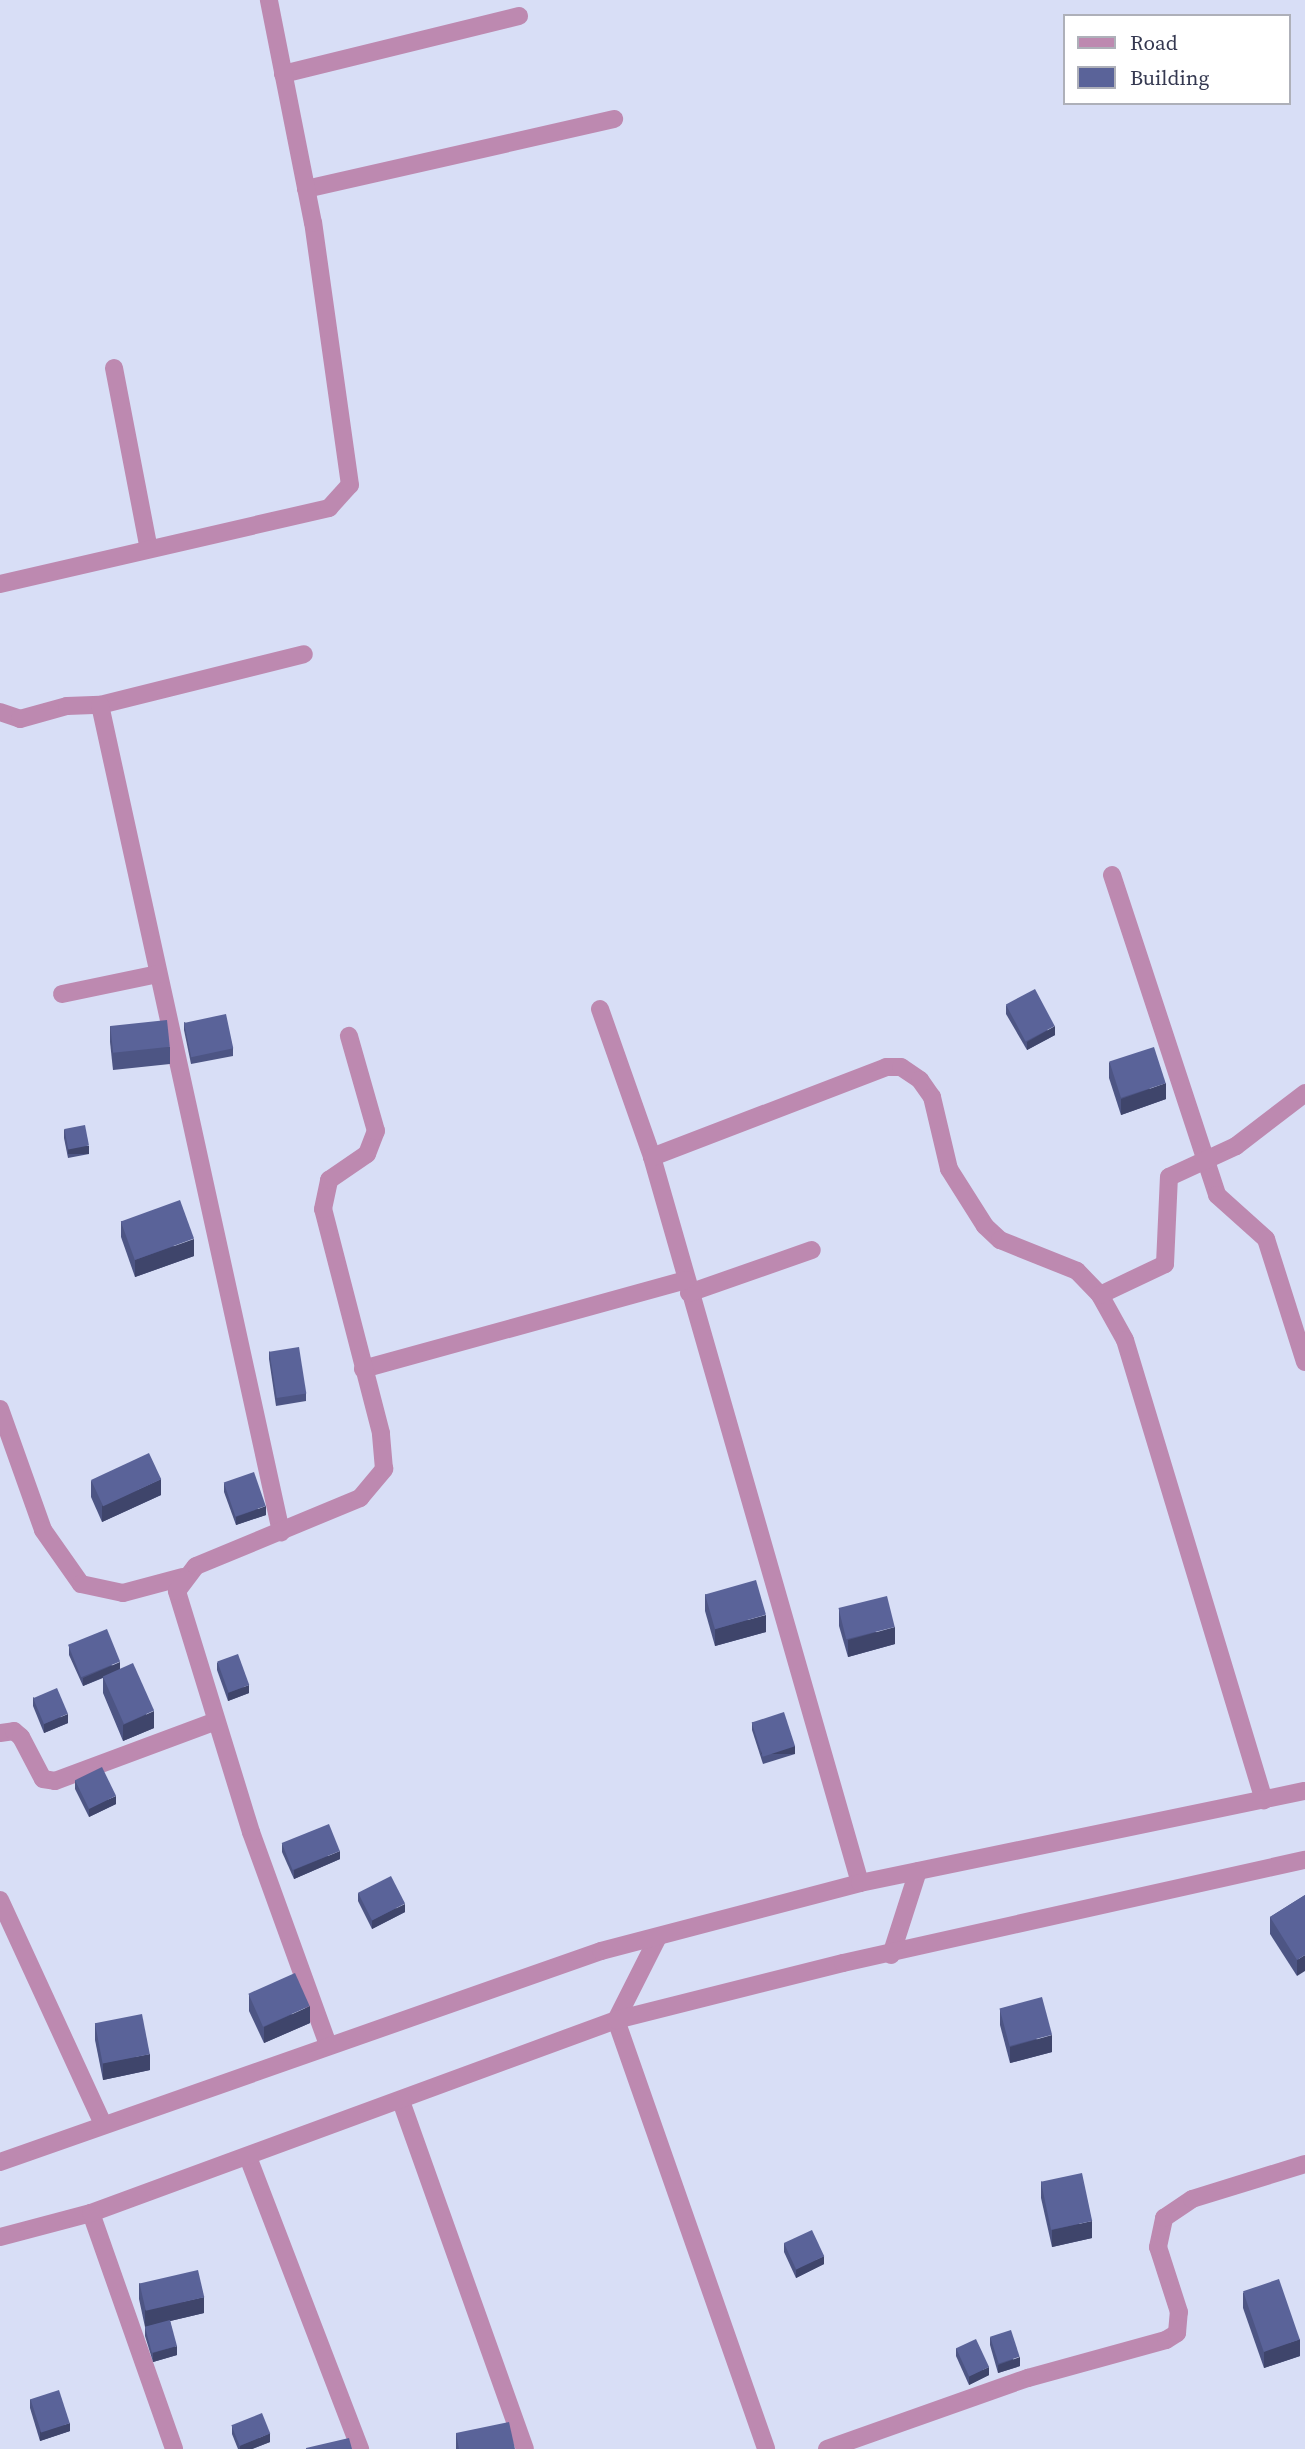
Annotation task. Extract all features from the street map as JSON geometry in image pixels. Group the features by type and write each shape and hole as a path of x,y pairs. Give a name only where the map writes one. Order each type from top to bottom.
{"street":[{"path":"0,584 329,509 350,485 306,189 269,0"},
{"path":"283,74 519,16"},
{"path":"306,189 614,119"},
{"path":"114,369 149,548"},
{"path":"0,712 20,719 67,706 100,705 304,654"},
{"path":"100,705 281,1532"},
{"path":"1112,875 1226,1208 1253,1225 1269,1247 1305,1362"},
{"path":"62,994 158,974"},
{"path":"600,1009 652,1157 860,1883"},
{"path":"0,1409 43,1530 81,1584 123,1593 183,1577 360,1498 380,1478 386,1455 323,1209 328,1180 367,1154 376,1131 349,1036"},
{"path":"652,1157 901,1067 932,1097 949,1169 985,1226 1000,1240 1060,1260 1100,1295 1125,1340 1265,1801"},
{"path":"1100,1295 1165,1264 1170,1251 1165,1185 1209,1157 1236,1146 1305,1093"},
{"path":"363,1369 687,1286 813,1250"},
{"path":"183,1577 177,1591 216,1721 327,2042"},
{"path":"0,1733 13,1731 21,1737 43,1779 55,1782 216,1721"},
{"path":"0,2162 327,2042 658,1937 860,1883 1305,1791"},
{"path":"0,2237 91,2213 616,2020 1305,1860"},
{"path":"891,1955 918,1871"},
{"path":"0,1900 103,2124"},
{"path":"658,1937 616,2020 766,2449"},
{"path":"401,2101 525,2449"},
{"path":"247,2157 360,2449"},
{"path":"827,2449 1177,2333 1180,2312 1158,2247 1164,2218 1192,2199 1305,2164"},
{"path":"91,2213 174,2449"}],"building":[{"path":"1035,989 1055,1026 1026,1042 1006,1004"},
{"path":"226,1014 233,1048 191,1057 184,1023"},
{"path":"167,1020 170,1047 113,1053 110,1026"},
{"path":"1154,1047 1166,1083 1121,1098 1109,1062"},
{"path":"85,1125 89,1146 68,1150 64,1129"},
{"path":"180,1200 194,1239 135,1260 121,1222"},
{"path":"299,1347 306,1393 277,1398 269,1352"},
{"path":"149,1453 161,1479 103,1506 91,1480"},
{"path":"254,1472 266,1506 235,1516 224,1482"},
{"path":"756,1580 766,1615 715,1629 705,1595"},
{"path":"887,1596 895,1627 846,1639 838,1608"},
{"path":"107,1629 120,1661 81,1677 68,1645"},
{"path":"238,1654 249,1685 229,1693 217,1662"},
{"path":"133,1663 154,1711 124,1724 103,1676"},
{"path":"57,1688 68,1714 44,1724 33,1698"},
{"path":"784,1712 795,1746 763,1757 752,1723"},
{"path":"102,1767 116,1796 89,1809 75,1780"},
{"path":"329,1824 340,1851 293,1870 282,1843"},
{"path":"391,1876 405,1904 372,1920 358,1893"},
{"path":"1305,1895 1305,1955 1297,1960 1270,1917"},
{"path":"295,1973 310,2006 263,2027 248,1994"},
{"path":"1042,1997 1052,2035 1010,2046 999,2008"},
{"path":"142,2014 150,2054 103,2063 95,2023"},
{"path":"1082,2173 1092,2221 1051,2230 1041,2182"},
{"path":"812,2230 824,2256 796,2269 784,2243"},
{"path":"198,2270 204,2297 146,2311 140,2283"},
{"path":"1279,2279 1300,2340 1264,2352 1243,2291"},
{"path":"170,2320 177,2346 152,2353 145,2327"},
{"path":"1011,2330 1020,2357 999,2363 990,2337"},
{"path":"976,2339 989,2367 969,2376 956,2348"},
{"path":"59,2390 70,2423 41,2433 30,2399"},
{"path":"262,2413 270,2433 240,2446 231,2425"},
{"path":"509,2422 515,2449 459,2449 456,2433"},
{"path":"349,2438 352,2449 306,2449 306,2448"}]}
